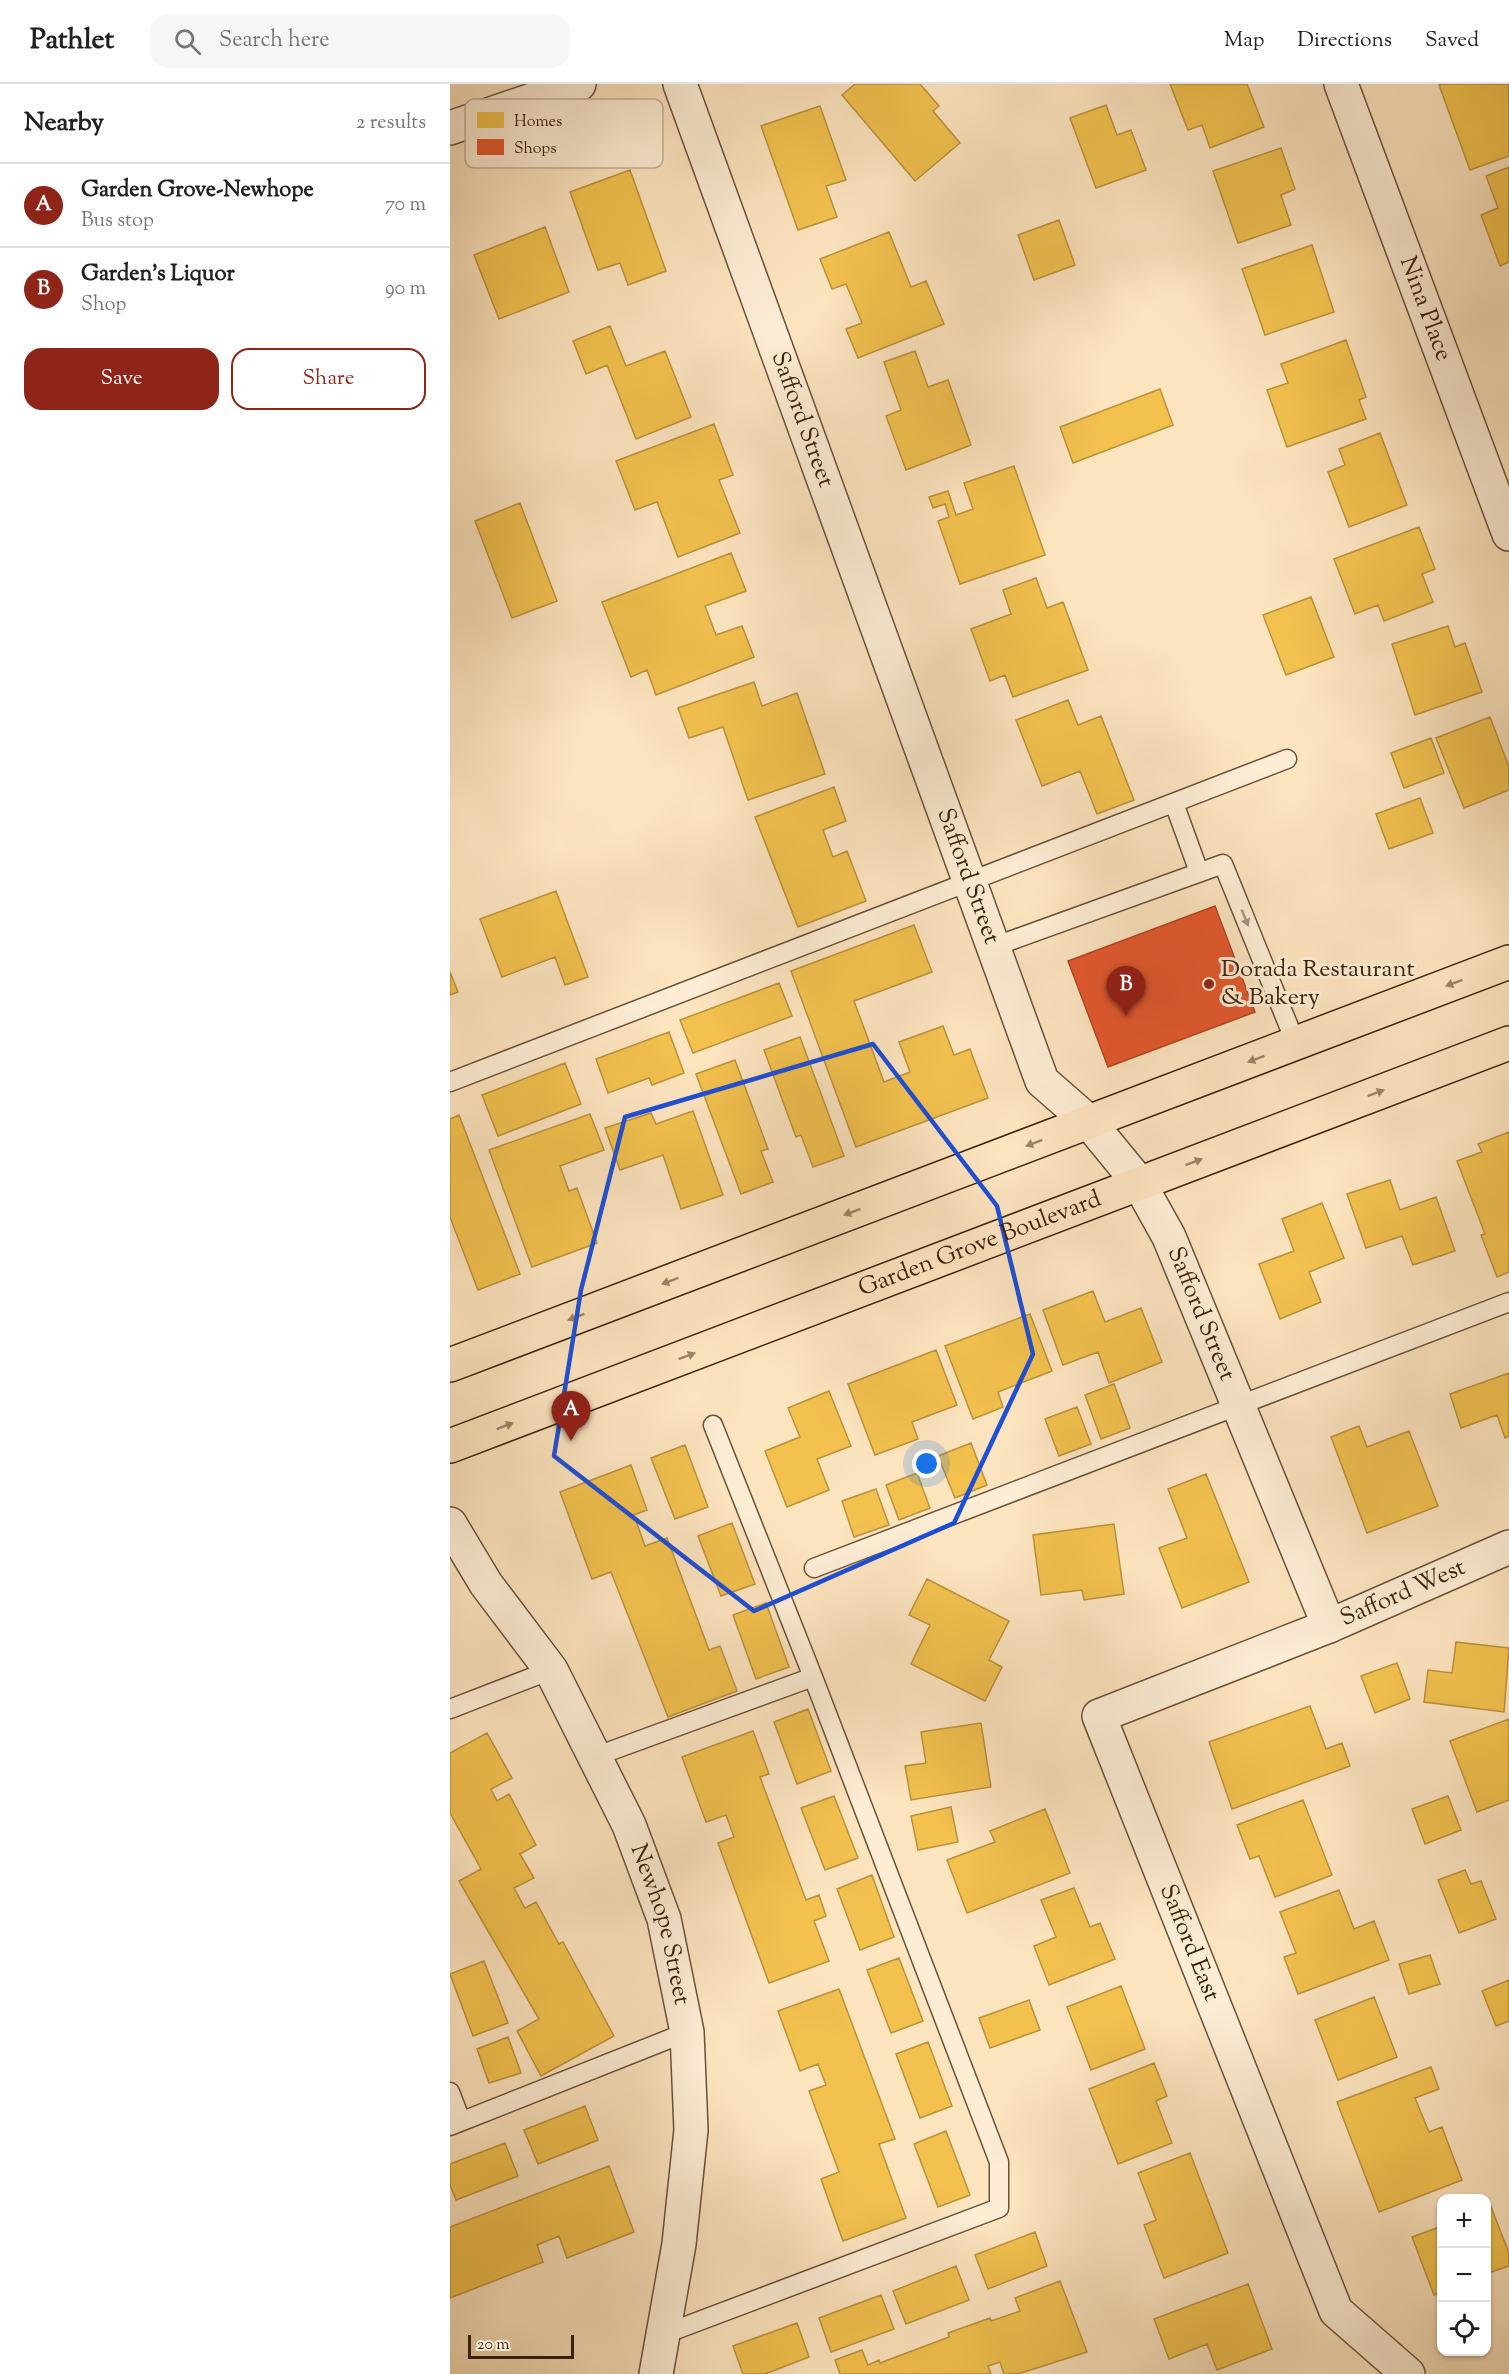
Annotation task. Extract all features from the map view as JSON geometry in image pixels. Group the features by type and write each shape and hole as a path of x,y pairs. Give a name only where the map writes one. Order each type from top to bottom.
{"main road":[{"path":"450,1365 1509,962"},
{"name":"Garden Grove Boulevard","path":"450,1446 1509,1044"}],"street":[{"path":"535,99 579,84"},
{"name":"Safford Street","path":"680,84 1042,1081 1089,1122 1139,1183 1169,1237 1329,1626"},
{"name":"Nina Place","path":"1341,84 1509,534"},
{"path":"450,128 465,123"},
{"name":"Newhope Street","path":"450,1524 486,1584 551,1670 629,1825 664,1919 687,2032 691,2130 679,2244 656,2374"},
{"name":"Safford West","path":"1329,1626 1509,1547"},
{"name":"Safford East","path":"1329,1626 1099,1716 1336,2312 1408,2374"}],"lane":[{"path":"450,1082 1287,759"},
{"path":"1174,803 1199,872"},
{"path":"993,947 1223,864 1296,1044"},
{"path":"814,1568 1238,1403 1509,1302"},
{"path":"662,2335 999,2208 999,2162 813,1677 712,1425"},
{"path":"450,1709 551,1670"},
{"path":"594,1756 813,1677"},
{"path":"450,2092 456,2124 687,2032"}],"highlighted area":[{"path":"873,1044 997,1206 1033,1354 954,1523 754,1611 554,1456 581,1290 625,1117"}],"building: Homes":[{"path":"855,84 920,84 939,106 933,111 960,143 915,181 842,95"},
{"path":"1170,84 1247,84 1264,127 1210,148 1202,125 1188,130"},
{"path":"1509,84 1509,156 1470,170 1439,85"},
{"path":"1106,105 1117,135 1131,130 1146,170 1096,188 1070,118"},
{"path":"820,106 846,180 826,186 837,217 798,230 761,126"},
{"path":"1281,148 1295,189 1281,195 1291,225 1238,243 1213,171"},
{"path":"1509,167 1509,262 1500,266 1481,215 1498,208 1486,176"},
{"path":"630,170 666,271 628,285 620,263 598,270 570,192"},
{"path":"1059,220 1075,265 1034,280 1018,235"},
{"path":"545,227 569,292 499,319 474,255"},
{"path":"889,232 911,287 926,281 944,324 858,358 846,329 862,323 846,284 832,289 820,259"},
{"path":"1312,245 1334,312 1265,335 1242,269"},
{"path":"610,326 626,366 665,351 691,417 636,439 607,365 586,374 573,341"},
{"path":"1346,340 1366,397 1359,400 1366,419 1287,447 1267,390 1288,383 1281,364"},
{"path":"915,351 928,387 948,380 971,445 906,470 886,416 901,410 884,362"},
{"path":"1160,389 1173,425 1073,463 1060,427"},
{"path":"714,424 733,475 719,480 740,533 678,557 657,502 635,510 616,461"},
{"path":"1380,433 1407,505 1349,527 1328,472 1345,465 1339,449"},
{"path":"1014,466 1045,555 960,584 938,521 949,517 945,504 933,508 929,497 948,491 956,515 973,509 964,483"},
{"path":"520,503 557,601 512,618 475,521"},
{"path":"1419,527 1435,569 1422,574 1433,602 1384,621 1378,605 1355,614 1334,559"},
{"path":"731,553 746,591 705,606 716,635 742,626 754,657 656,695 647,670 631,677 602,602"},
{"path":"1036,578 1047,608 1063,602 1088,670 1013,697 1005,675 990,681 971,629 1011,614 1003,590"},
{"path":"1311,597 1334,657 1286,675 1263,615"},
{"path":"1448,626 1455,647 1465,643 1482,692 1415,715 1392,644"},
{"path":"754,682 762,706 797,693 825,774 748,800 723,727 689,738 678,708"},
{"path":"1068,700 1078,725 1101,716 1134,800 1097,814 1080,771 1042,786 1016,720"},
{"path":"1490,717 1509,767 1509,790 1464,808 1436,738"},
{"path":"1431,738 1444,773 1404,788 1391,753"},
{"path":"834,787 846,821 823,830 833,857 847,851 866,901 798,927 755,817"},
{"path":"1420,798 1433,833 1389,849 1376,814"},
{"path":"556,891 588,977 565,985 555,957 502,977 480,919"},
{"path":"914,925 932,972 854,1001 884,1082 910,1072 899,1042 943,1026 954,1055 970,1049 988,1098 856,1147 791,971"},
{"path":"450,972 458,992 450,995"},
{"path":"779,983 792,1016 693,1053 680,1020"},
{"path":"669,1032 684,1073 652,1085 649,1078 608,1093 596,1059"},
{"path":"800,1037 844,1156 813,1167 801,1135 796,1137 764,1050"},
{"path":"735,1060 768,1149 761,1151 773,1182 741,1194 696,1074"},
{"path":"565,1063 581,1104 498,1136 482,1095"},
{"path":"693,1111 723,1195 681,1209 663,1155 620,1170 605,1128 651,1113 656,1124"},
{"path":"590,1114 604,1150 560,1166 569,1191 577,1188 597,1243 532,1267 489,1150"},
{"path":"459,1115 520,1274 478,1290 450,1217 450,1119"},
{"path":"1509,1132 1509,1272 1497,1277 1481,1235 1485,1234 1457,1161 1482,1152 1478,1144"},
{"path":"1390,1180 1400,1210 1436,1197 1455,1251 1413,1265 1402,1236 1366,1248 1347,1194"},
{"path":"1322,1203 1344,1258 1309,1272 1321,1302 1280,1319 1259,1264 1294,1251 1282,1219"},
{"path":"1093,1291 1105,1322 1141,1308 1162,1362 1109,1383 1098,1352 1063,1365 1043,1310"},
{"path":"1030,1314 1052,1371 998,1392 1003,1407 973,1419 945,1346"},
{"path":"936,1350 957,1405 912,1422 918,1439 875,1455 848,1384"},
{"path":"1509,1373 1509,1436 1505,1438 1497,1415 1461,1428 1450,1394"},
{"path":"1114,1384 1130,1428 1101,1439 1085,1395"},
{"path":"829,1391 851,1446 817,1459 829,1490 787,1507 765,1451 800,1437 788,1408"},
{"path":"1077,1407 1091,1444 1059,1456 1045,1419"},
{"path":"1359,1426 1367,1447 1409,1431 1438,1506 1367,1533 1331,1437"},
{"path":"971,1443 987,1485 955,1498 938,1456"},
{"path":"685,1445 708,1507 675,1519 651,1458"},
{"path":"631,1465 647,1510 634,1515 645,1546 667,1538 709,1650 720,1646 737,1691 668,1717 611,1572 592,1579 560,1492"},
{"path":"917,1473 930,1508 899,1520 886,1485"},
{"path":"1206,1474 1249,1582 1182,1608 1159,1548 1187,1538 1168,1489"},
{"path":"876,1489 889,1525 854,1537 842,1501"},
{"path":"732,1523 755,1584 721,1596 698,1536"},
{"path":"1114,1524 1124,1594 1084,1600 1082,1590 1041,1595 1033,1535"},
{"path":"927,1579 1009,1621 989,1660 1002,1667 985,1701 911,1664 930,1625 909,1615"},
{"path":"766,1603 789,1667 756,1679 733,1615"},
{"path":"1456,1642 1509,1648 1504,1712 1424,1702 1428,1670 1452,1673"},
{"path":"1397,1663 1410,1699 1375,1713 1361,1676"},
{"path":"1310,1706 1326,1749 1342,1743 1350,1766 1232,1809 1209,1742"},
{"path":"808,1709 831,1771 797,1784 774,1722"},
{"path":"1509,1719 1509,1800 1477,1812 1450,1741"},
{"path":"981,1723 991,1787 911,1800 905,1766 926,1763 921,1732"},
{"path":"753,1731 769,1774 760,1777 806,1900 819,1895 826,1916 814,1921 829,1961 769,1983 718,1843 734,1837 726,1815 706,1822 682,1757"},
{"path":"487,1733 512,1778 491,1789 497,1801 509,1794 536,1845 520,1854 534,1878 514,1888 525,1908 536,1902 559,1944 563,1942 614,2036 541,2076 517,2031 539,2019 459,1881 481,1869 450,1813 450,1753"},
{"path":"834,1796 858,1858 825,1870 801,1808"},
{"path":"1448,1796 1461,1830 1425,1844 1412,1809"},
{"path":"1303,1800 1332,1875 1275,1897 1259,1856 1250,1859 1237,1825"},
{"path":"951,1807 958,1842 918,1850 911,1816"},
{"path":"1045,1809 1070,1873 967,1913 947,1860 995,1842 990,1831"},
{"path":"1465,1870 1471,1884 1481,1881 1496,1919 1459,1933 1438,1880"},
{"path":"872,1875 894,1937 860,1950 837,1889"},
{"path":"1074,1888 1090,1927 1100,1923 1115,1959 1049,1985 1034,1946 1056,1937 1041,1900"},
{"path":"1339,1890 1354,1929 1374,1921 1389,1960 1298,1994 1284,1957 1296,1953 1280,1912"},
{"path":"1430,1955 1440,1984 1409,1994 1399,1964"},
{"path":"899,1958 923,2021 891,2033 867,1970"},
{"path":"484,1961 508,2023 473,2036 450,1974"},
{"path":"1509,1980 1509,2021 1496,2026 1482,1991"},
{"path":"1121,1986 1145,2049 1091,2070 1067,2007"},
{"path":"839,1989 895,2139 879,2144 906,2218 843,2241 821,2179 839,2172 809,2091 826,2085 818,2064 800,2071 778,2011"},
{"path":"1374,1997 1397,2057 1338,2080 1315,2020"},
{"path":"1029,2000 1040,2030 990,2048 979,2018"},
{"path":"508,2037 521,2073 489,2083 477,2049"},
{"path":"928,2042 952,2106 920,2118 896,2054"},
{"path":"1154,2063 1167,2096 1156,2101 1172,2143 1118,2164 1089,2089"},
{"path":"1431,2067 1439,2089 1415,2098 1429,2132 1442,2127 1462,2180 1379,2212 1337,2102"},
{"path":"585,2106 598,2140 538,2164 524,2130"},
{"path":"946,2131 970,2195 938,2207 914,2144"},
{"path":"505,2143 518,2176 456,2200 450,2185 450,2164"},
{"path":"1190,2153 1228,2253 1164,2278 1144,2225 1156,2220 1138,2173"},
{"path":"609,2166 634,2232 567,2258 559,2236 537,2245 543,2262 450,2298 450,2227"},
{"path":"1491,2207 1509,2253 1509,2266 1491,2272"},
{"path":"1437,2228 1437,2294 1434,2295 1412,2237"},
{"path":"1035,2232 1047,2266 988,2289 975,2255"},
{"path":"956,2266 969,2300 906,2324 893,2291"},
{"path":"1060,2281 1087,2352 1018,2374 1004,2374 1000,2362 988,2366 991,2374 840,2374 835,2360 862,2350 868,2365 879,2360 880,2363 949,2337 948,2333 990,2318 991,2321 1020,2311 1015,2298"},
{"path":"1248,2284 1272,2349 1217,2370 1207,2344 1169,2359 1154,2319"},
{"path":"881,2295 894,2329 831,2352 819,2318"},
{"path":"797,2323 809,2357 765,2374 743,2374 733,2346"}],"building: Shops":[{"path":"1215,906 1255,1012 1108,1067 1068,961"}],"place":[{"name":"Dorada Restaurant & Bakery","path":"1209,984"},
{"name":"Garden's Liquor","path":"1126,1016"},
{"name":"Garden Grove-Newhope","path":"571,1441"}]}
